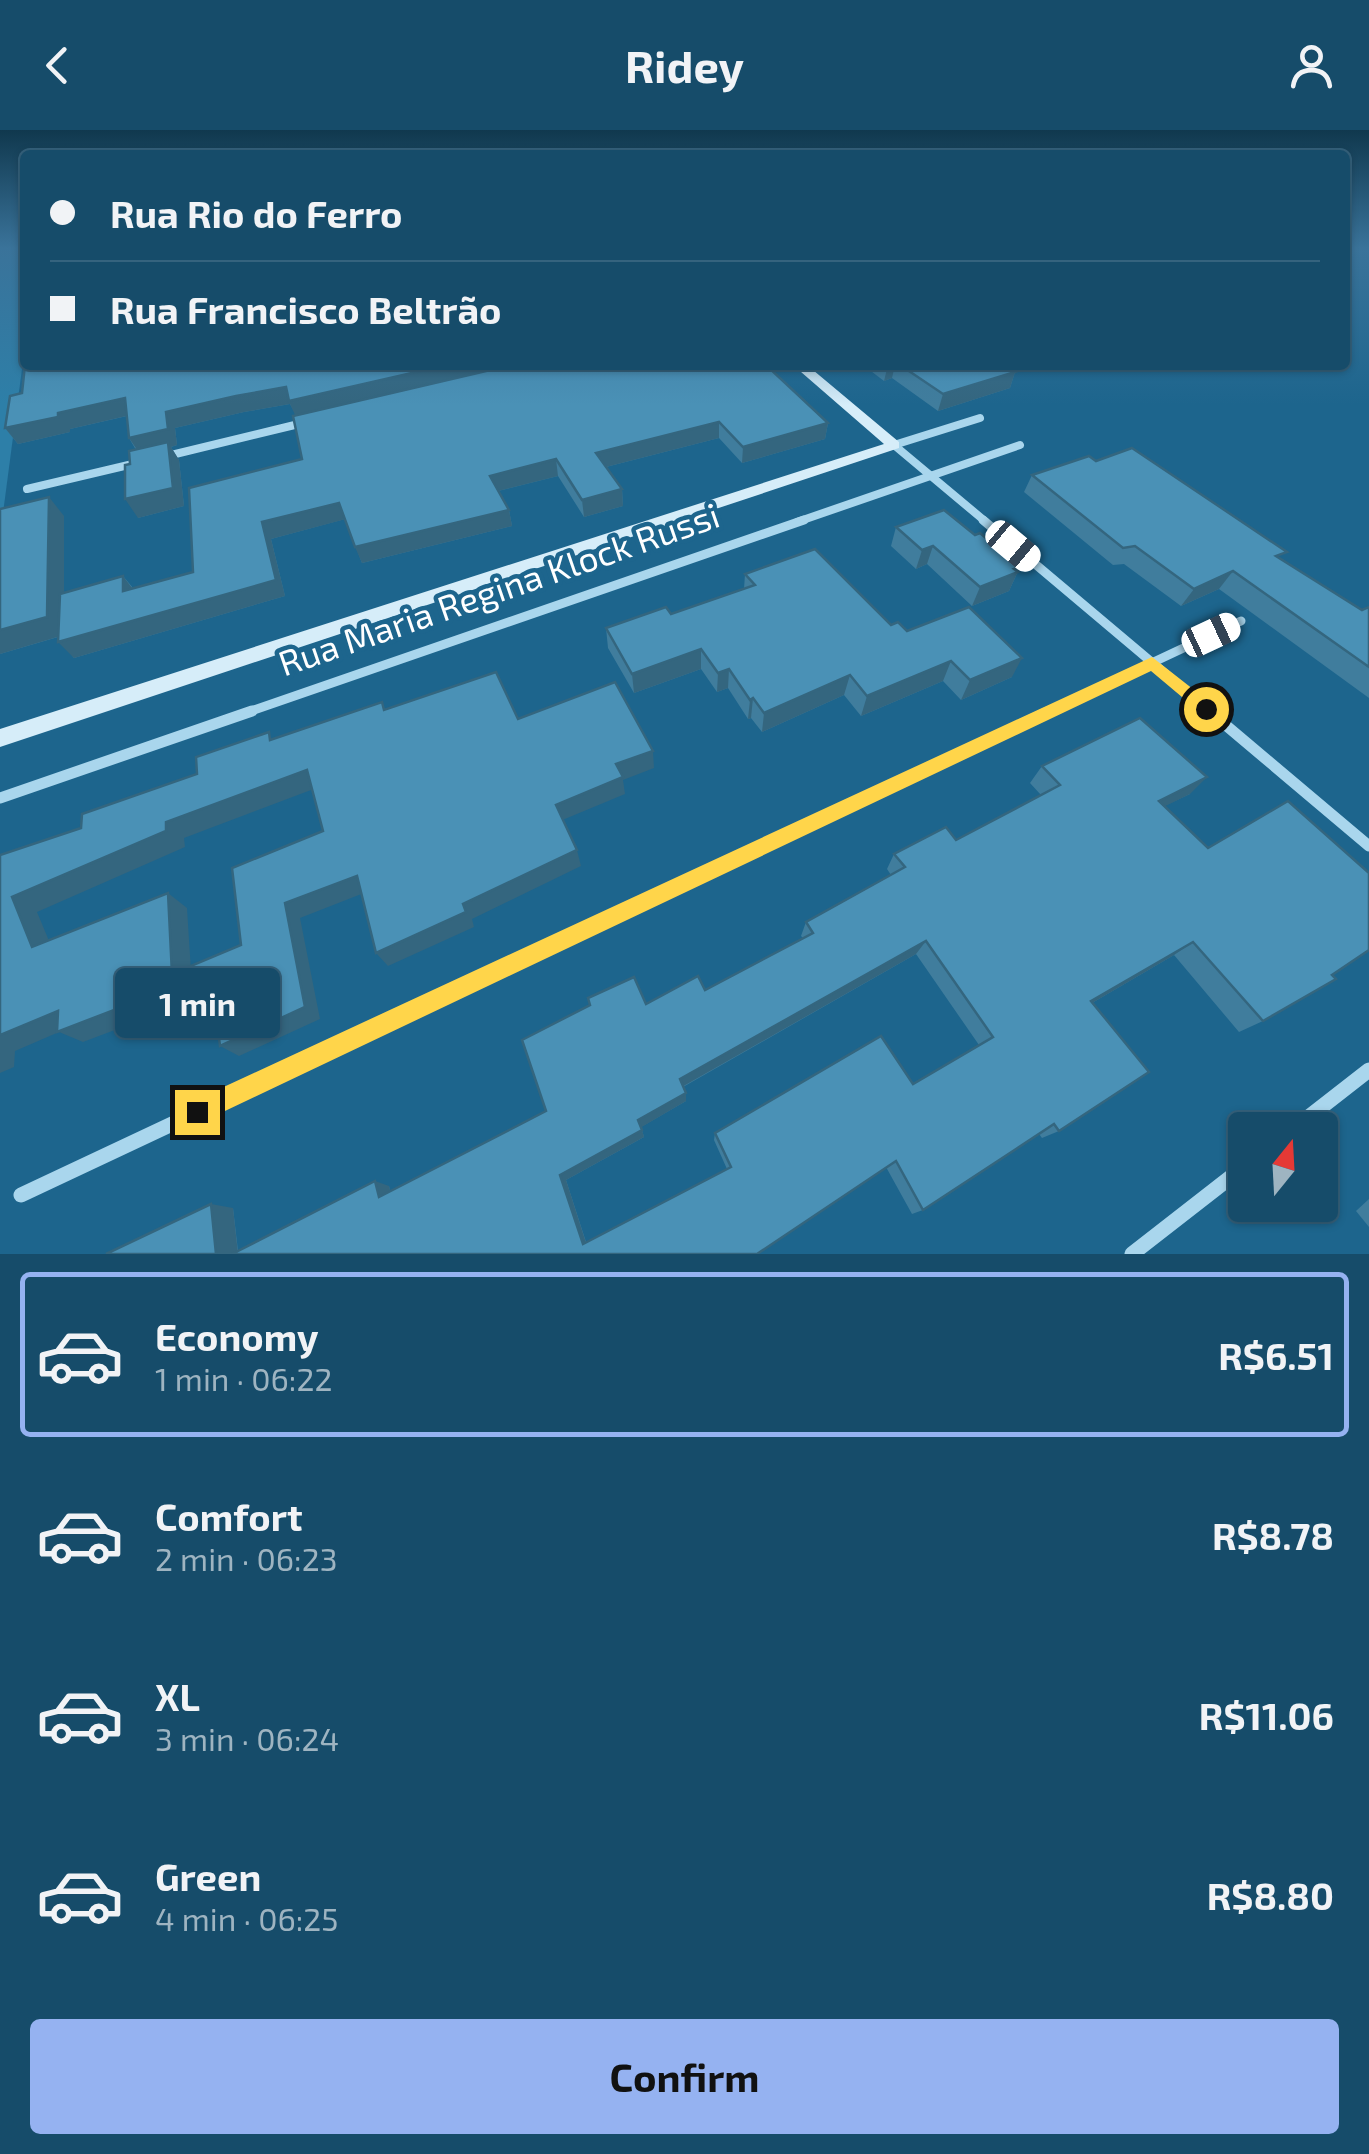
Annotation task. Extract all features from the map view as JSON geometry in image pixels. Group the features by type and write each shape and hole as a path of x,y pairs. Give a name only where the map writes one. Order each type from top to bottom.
{"street":[{"path":"805,370 1369,846"},
{"name":"Rua Maria Regina Klock Russi","path":"0,738 980,418"},
{"path":"162,457 316,420"},
{"name":"Rua Maria Regina Klock Russi","path":"0,798 1020,445"},
{"path":"27,489 142,462"},
{"path":"20,1195 1241,621"},
{"path":"1315,1112 1369,1070"},
{"path":"1132,1254 1228,1179"}],"shaded area":[{"path":"0,300 20,300 22,370 0,536"}],"building":[{"path":"24,370 425,370 289,401 286,387 166,412 168,429 129,438 125,398 5,428 10,396 22,393"},
{"path":"491,370 771,370 828,423 743,447 719,422 596,453 622,489 582,500 556,459 490,476 509,510 355,547 339,503 262,522 276,580 58,642 60,594 123,576 123,591 193,572 189,488 302,459 293,416"},
{"path":"907,370 1015,372 943,394"},
{"path":"168,442 173,488 125,499 129,451"},
{"path":"1132,448 1287,552 1276,556 1362,610 1369,607 1369,667 1233,571 1194,589 1135,546 1123,548 1032,475 1089,456 1096,461"},
{"path":"49,497 47,617 0,630 0,509"},
{"path":"944,510 975,535 980,533 1020,567 1014,569 1018,572 980,587 933,546 922,550 896,527"},
{"path":"815,549 891,625 898,622 907,631 969,607 1022,658 970,680 951,661 867,696 850,675 764,713 729,669 718,673 701,649 632,674 606,628 666,607 671,614 755,585 745,574"},
{"path":"496,672 518,719 615,682 653,751 616,764 623,777 556,805 577,850 463,904 466,912 376,953 357,876 285,903 305,1007 220,1046 213,990 125,1023 119,1008 57,1032 58,1011 0,1035 0,855 81,828 82,814 197,774 196,757 269,732 270,740 382,702 384,710","holes":["307,770 323,831 232,868 241,945 172,974 168,893 32,947 12,897 166,831 166,822"]},
{"path":"1140,718 1207,777 1159,801 1208,848 1288,801 1369,873 1369,950 1332,975 1336,979 1263,1021 1193,942 1091,1001 1149,1072 1059,1131 1054,1124 923,1210 896,1161 757,1254 232,1254 375,1181 379,1197 546,1111 522,1040 590,1005 588,998 634,977 646,1004 698,976 705,990 813,933 806,922 905,867 894,854 946,827 956,840 1060,785 1042,766","holes":["926,941 993,1037 913,1084 881,1036 715,1133 731,1167 583,1244 560,1175 642,1130 638,1120 686,1093 680,1079"]},
{"path":"211,1204 216,1254 106,1254"}],"route":[{"path":"197,1112 1152,663 1206,709"}]}
